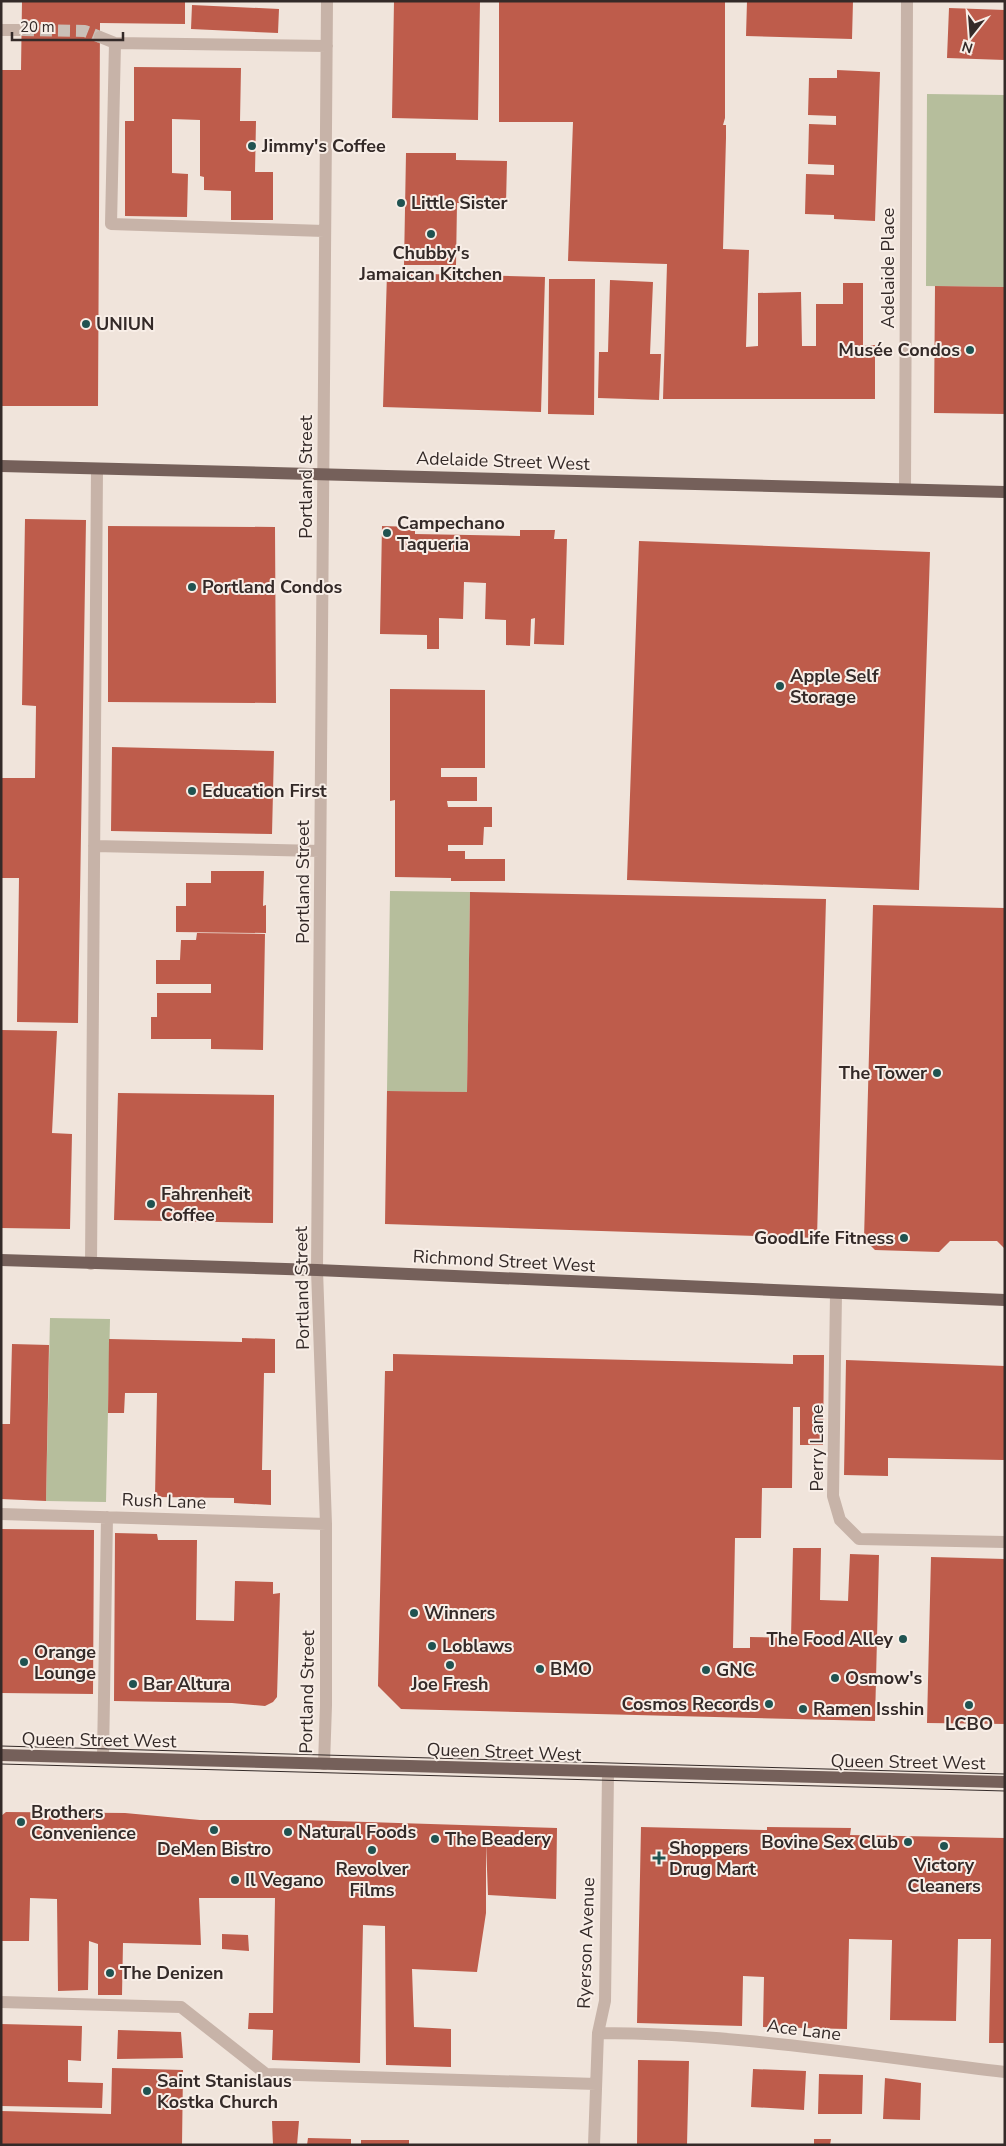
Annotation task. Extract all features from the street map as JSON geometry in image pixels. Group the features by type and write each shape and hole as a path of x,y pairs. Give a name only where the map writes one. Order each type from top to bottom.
{"main road":[{"name":"Adelaide Street West","path":"1,466 289,475 324,474 1005,492"},
{"name":"Richmond Street West","path":"1,1260 317,1270 1005,1300"},
{"name":"Queen Street West","path":"1,1755 608,1773 1005,1782"}],"street":[{"name":"Portland Street","path":"324,1764 326,1706 326,1524 317,1270 327,1"},
{"name":"Adelaide Place","path":"905,489 907,1"},
{"path":"1,30 22,30"},
{"path":"100,37 115,43 326,46"},
{"path":"115,43 111,224 324,231"},
{"path":"91,1264 97,469"},
{"path":"94,846 320,851"},
{"name":"Perry Lane","path":"836,1294 832,1496 840,1520 859,1539 1005,1542"},
{"name":"Rush Lane","path":"1,1514 326,1524"},
{"path":"103,1757 107,1516"},
{"name":"Ryerson Avenue","path":"594,2145 598,2033 605,2001 608,1773"},
{"path":"1,2002 181,2007 266,2074 596,2084"},
{"name":"Ace Lane","path":"598,2033 628,2033 745,2041 1005,2072"}],"green space":[{"path":"927,94 1005,95 1005,287 926,286"},
{"path":"390,891 470,892 467,1092 387,1091"},
{"path":"50,1318 110,1319 106,1502 46,1501"}],"building":[{"path":"22,1 185,1 185,24 100,23 98,406 1,406 1,70 21,70"},
{"path":"394,1 480,1 478,120 392,118"},
{"path":"499,1 725,1 725,118 723,125 726,125 726,138 723,249 749,250 746,347 758,346 758,293 801,292 802,346 816,346 816,304 843,304 843,283 863,283 863,346 875,345 875,399 663,399 667,264 568,261 573,122 499,122"},
{"path":"747,1 853,1 852,39 746,36"},
{"path":"192,5 279,9 278,33 191,29"},
{"path":"949,8 1005,10 1005,60 947,58"},
{"path":"134,67 241,68 240,121 256,121 255,172 273,172 273,220 231,220 231,191 204,190 204,177 200,176 200,120 172,119 172,173 188,174 187,217 125,216 125,121 134,121"},
{"path":"837,70 880,72 875,221 834,219 834,215 805,214 806,174 834,175 834,165 808,164 809,124 836,125 836,116 808,115 809,78 837,78"},
{"path":"406,153 456,153 456,160 507,161 506,204 457,203 456,265 404,265"},
{"path":"387,273 545,277 541,412 383,407"},
{"path":"549,279 595,279 594,415 548,414"},
{"path":"610,280 653,282 650,354 661,354 659,400 598,398 599,352 608,352"},
{"name":"Musée Condos","path":"935,286 1005,287 1005,414 934,413"},
{"path":"25,519 86,520 78,1023 17,1022 19,878 1,878 1,778 35,778 36,706 22,705"},
{"name":"Portland Condos","path":"108,526 275,527 276,703 108,702"},
{"path":"382,526 415,527 415,534 520,536 520,530 555,530 554,539 567,539 564,645 534,644 535,618 531,619 530,646 506,645 506,620 485,619 486,583 464,582 463,619 439,618 439,649 427,649 427,635 380,634"},
{"name":"Apple Self Storage","path":"639,541 930,552 919,890 627,880"},
{"path":"390,689 485,690 485,768 441,768 441,777 477,777 477,801 447,801 448,807 492,807 492,827 484,827 483,845 448,845 448,851 465,851 465,859 505,859 505,881 451,881 451,878 395,877 395,800 390,801"},
{"name":"Education First","path":"112,747 274,751 272,834 111,831"},
{"path":"211,871 264,871 263,906 266,905 266,933 176,932 176,906 186,906 186,883 211,883"},
{"path":"470,892 826,899 817,1238 385,1224 387,1091 467,1092"},
{"name":"The Tower","path":"873,905 1005,908 1005,1249 997,1241 950,1241 939,1252 875,1250 864,1239"},
{"path":"197,933 265,934 263,1050 211,1049 211,1039 151,1039 151,1017 157,1017 157,993 211,993 211,984 156,984 156,960 180,960 181,940 196,940"},
{"path":"1,1030 57,1031 52,1133 72,1134 70,1229 1,1228"},
{"path":"118,1093 274,1095 273,1223 114,1220"},
{"path":"242,1338 275,1339 275,1373 264,1373 262,1470 271,1470 271,1505 234,1503 234,1498 155,1497 157,1393 125,1393 124,1413 108,1413 109,1339 242,1342"},
{"path":"12,1344 49,1345 46,1501 1,1499 1,1424 10,1424"},
{"path":"393,1354 793,1364 793,1355 824,1355 823,1445 800,1445 800,1407 793,1407 792,1488 762,1488 761,1538 735,1538 733,1648 750,1648 750,1637 791,1638 793,1548 821,1548 820,1600 848,1601 850,1554 879,1555 875,1721 401,1709 378,1686 385,1371 393,1371"},
{"path":"846,1360 1005,1366 1005,1460 888,1458 888,1476 844,1475"},
{"path":"1,1529 94,1530 93,1694 1,1693"},
{"path":"115,1533 157,1534 158,1540 197,1540 196,1620 234,1621 235,1581 273,1582 273,1594 280,1593 277,1697 273,1702 265,1706 232,1703 114,1701"},
{"path":"931,1557 1005,1559 1005,1724 927,1723"},
{"path":"6,1812 125,1813 200,1820 303,1820 557,1828 556,1899 488,1895 486,1843 486,1913 477,1972 412,1969 414,2027 451,2029 451,2067 386,2065 385,1926 363,1925 360,2063 272,2060 273,2030 248,2029 249,2013 273,2013 275,1898 199,1898 201,1945 123,1943 122,1995 98,1995 98,1944 89,1941 88,1990 58,1991 57,1899 30,1898 29,1941 1,1941 1,1816"},
{"path":"641,1827 767,1830 767,1827 851,1828 850,1835 1005,1838 1005,2043 989,2043 991,1939 958,1939 956,2021 890,2020 892,1940 849,1939 847,2029 763,2027 764,1977 743,1976 742,2026 637,2023"},
{"path":"222,1934 248,1935 249,1951 222,1949"},
{"path":"1,2024 82,2026 81,2061 68,2060 68,2082 103,2083 102,2108 1,2106"},
{"path":"118,2030 181,2032 183,2058 117,2059"},
{"path":"638,2060 689,2061 687,2145 637,2145"},
{"name":"Saint Stanislaus Kostka Church","path":"112,2068 183,2070 182,2145 1,2145 1,2111 111,2114"},
{"path":"753,2069 806,2071 804,2110 751,2107"},
{"path":"819,2074 863,2075 862,2114 818,2114"},
{"path":"885,2078 921,2083 920,2120 883,2119"},
{"path":"272,2121 299,2121 297,2145 273,2145"},
{"path":"308,2138 351,2139 351,2145 307,2145"},
{"path":"814,2139 831,2139 830,2145 814,2145"},
{"path":"361,2140 409,2140 409,2145 361,2145"}],"tunnel":[{"path":"22,30 85,31 100,37"}],"tram line":[{"path":"1,1746 1005,1774"},
{"path":"1,1764 1005,1791"}],"place":[{"name":"Jimmy's Coffee","path":"252,146"},
{"name":"Little Sister","path":"401,203"},
{"name":"Chubby's Jamaican Kitchen","path":"431,234"},
{"name":"UNIUN","path":"86,324"},
{"name":"Musée Condos","path":"970,350"},
{"name":"Campechano Taqueria","path":"387,533"},
{"name":"Portland Condos","path":"192,587"},
{"name":"Apple Self Storage","path":"780,686"},
{"name":"Education First","path":"192,791"},
{"name":"The Tower","path":"937,1073"},
{"name":"Fahrenheit Coffee","path":"151,1204"},
{"name":"GoodLife Fitness","path":"904,1238"},
{"name":"Winners","path":"414,1613"},
{"name":"The Food Alley","path":"903,1639"},
{"name":"Loblaws","path":"432,1646"},
{"name":"Orange Lounge","path":"24,1662"},
{"name":"Joe Fresh","path":"450,1665"},
{"name":"BMO","path":"540,1669"},
{"name":"GNC","path":"706,1670"},
{"name":"Osmow's","path":"835,1678"},
{"name":"Bar Altura","path":"133,1684"},
{"name":"Cosmos Records","path":"769,1704"},
{"name":"LCBO","path":"969,1705"},
{"name":"Ramen Isshin","path":"803,1709"},
{"name":"Brothers Convenience","path":"21,1822"},
{"name":"DeMen Bistro","path":"214,1830"},
{"name":"Natural Foods","path":"288,1832"},
{"name":"The Beadery","path":"435,1839"},
{"name":"Bovine Sex Club","path":"908,1842"},
{"name":"Victory Cleaners","path":"944,1846"},
{"name":"Revolver Films","path":"372,1850"},
{"name":"Shoppers Drug Mart","path":"659,1858"},
{"name":"Il Vegano","path":"235,1880"},
{"name":"The Denizen","path":"110,1973"},
{"name":"Saint Stanislaus Kostka Church","path":"147,2091"}]}
